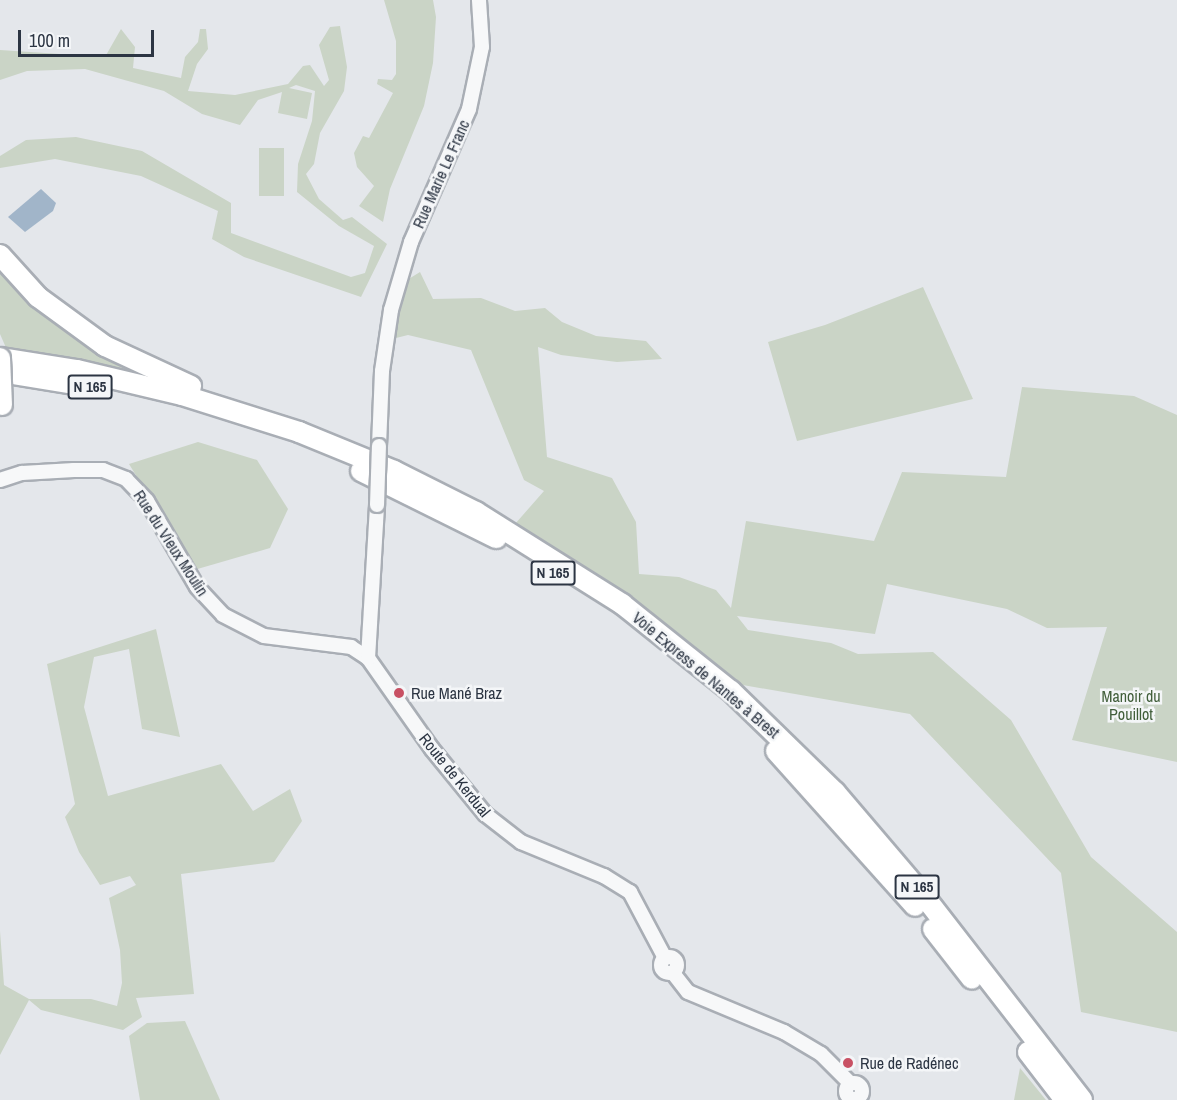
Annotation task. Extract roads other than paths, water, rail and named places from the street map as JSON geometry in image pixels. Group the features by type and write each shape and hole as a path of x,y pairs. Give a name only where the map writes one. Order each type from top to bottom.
{"highway":[{"path":"0,255 38,297 105,346 162,375 228,398 252,416"},
{"path":"0,358 1,408"},
{"name":"Voie Express de Nantes à Brest","path":"0,358 130,382 252,416 386,468 476,512 566,566 668,638 766,723 867,827 1082,1100"},
{"name":"Voie Express de Nantes à Brest","path":"0,372 75,384 180,408 317,453 412,495 500,541 612,612 722,700 825,802 917,908 1065,1100"}],"street":[{"name":"Rue Marie Le Franc","path":"368,658 378,505 382,371 391,309 411,242 469,109 482,47 479,0"},
{"name":"Rue du Vieux Moulin","path":"0,480 22,473 114,473 137,488 183,565 223,615 264,636 351,647 368,658"},
{"name":"Route de Kerdual","path":"368,658 432,749 485,814 521,842 604,876 630,892 665,958 676,962 673,973 688,992 784,1032 821,1054 850,1083 846,1091 859,1098"}],"water":[{"path":"41,189 56,203 53,211 25,232 8,217"}],"place":[{"name":"Rue Mané Braz","path":"399,693"},
{"name":"Rue de Radénec","path":"848,1063"}],"park label":[{"name":"Manoir du Pouillot","path":"1131,705"}]}
